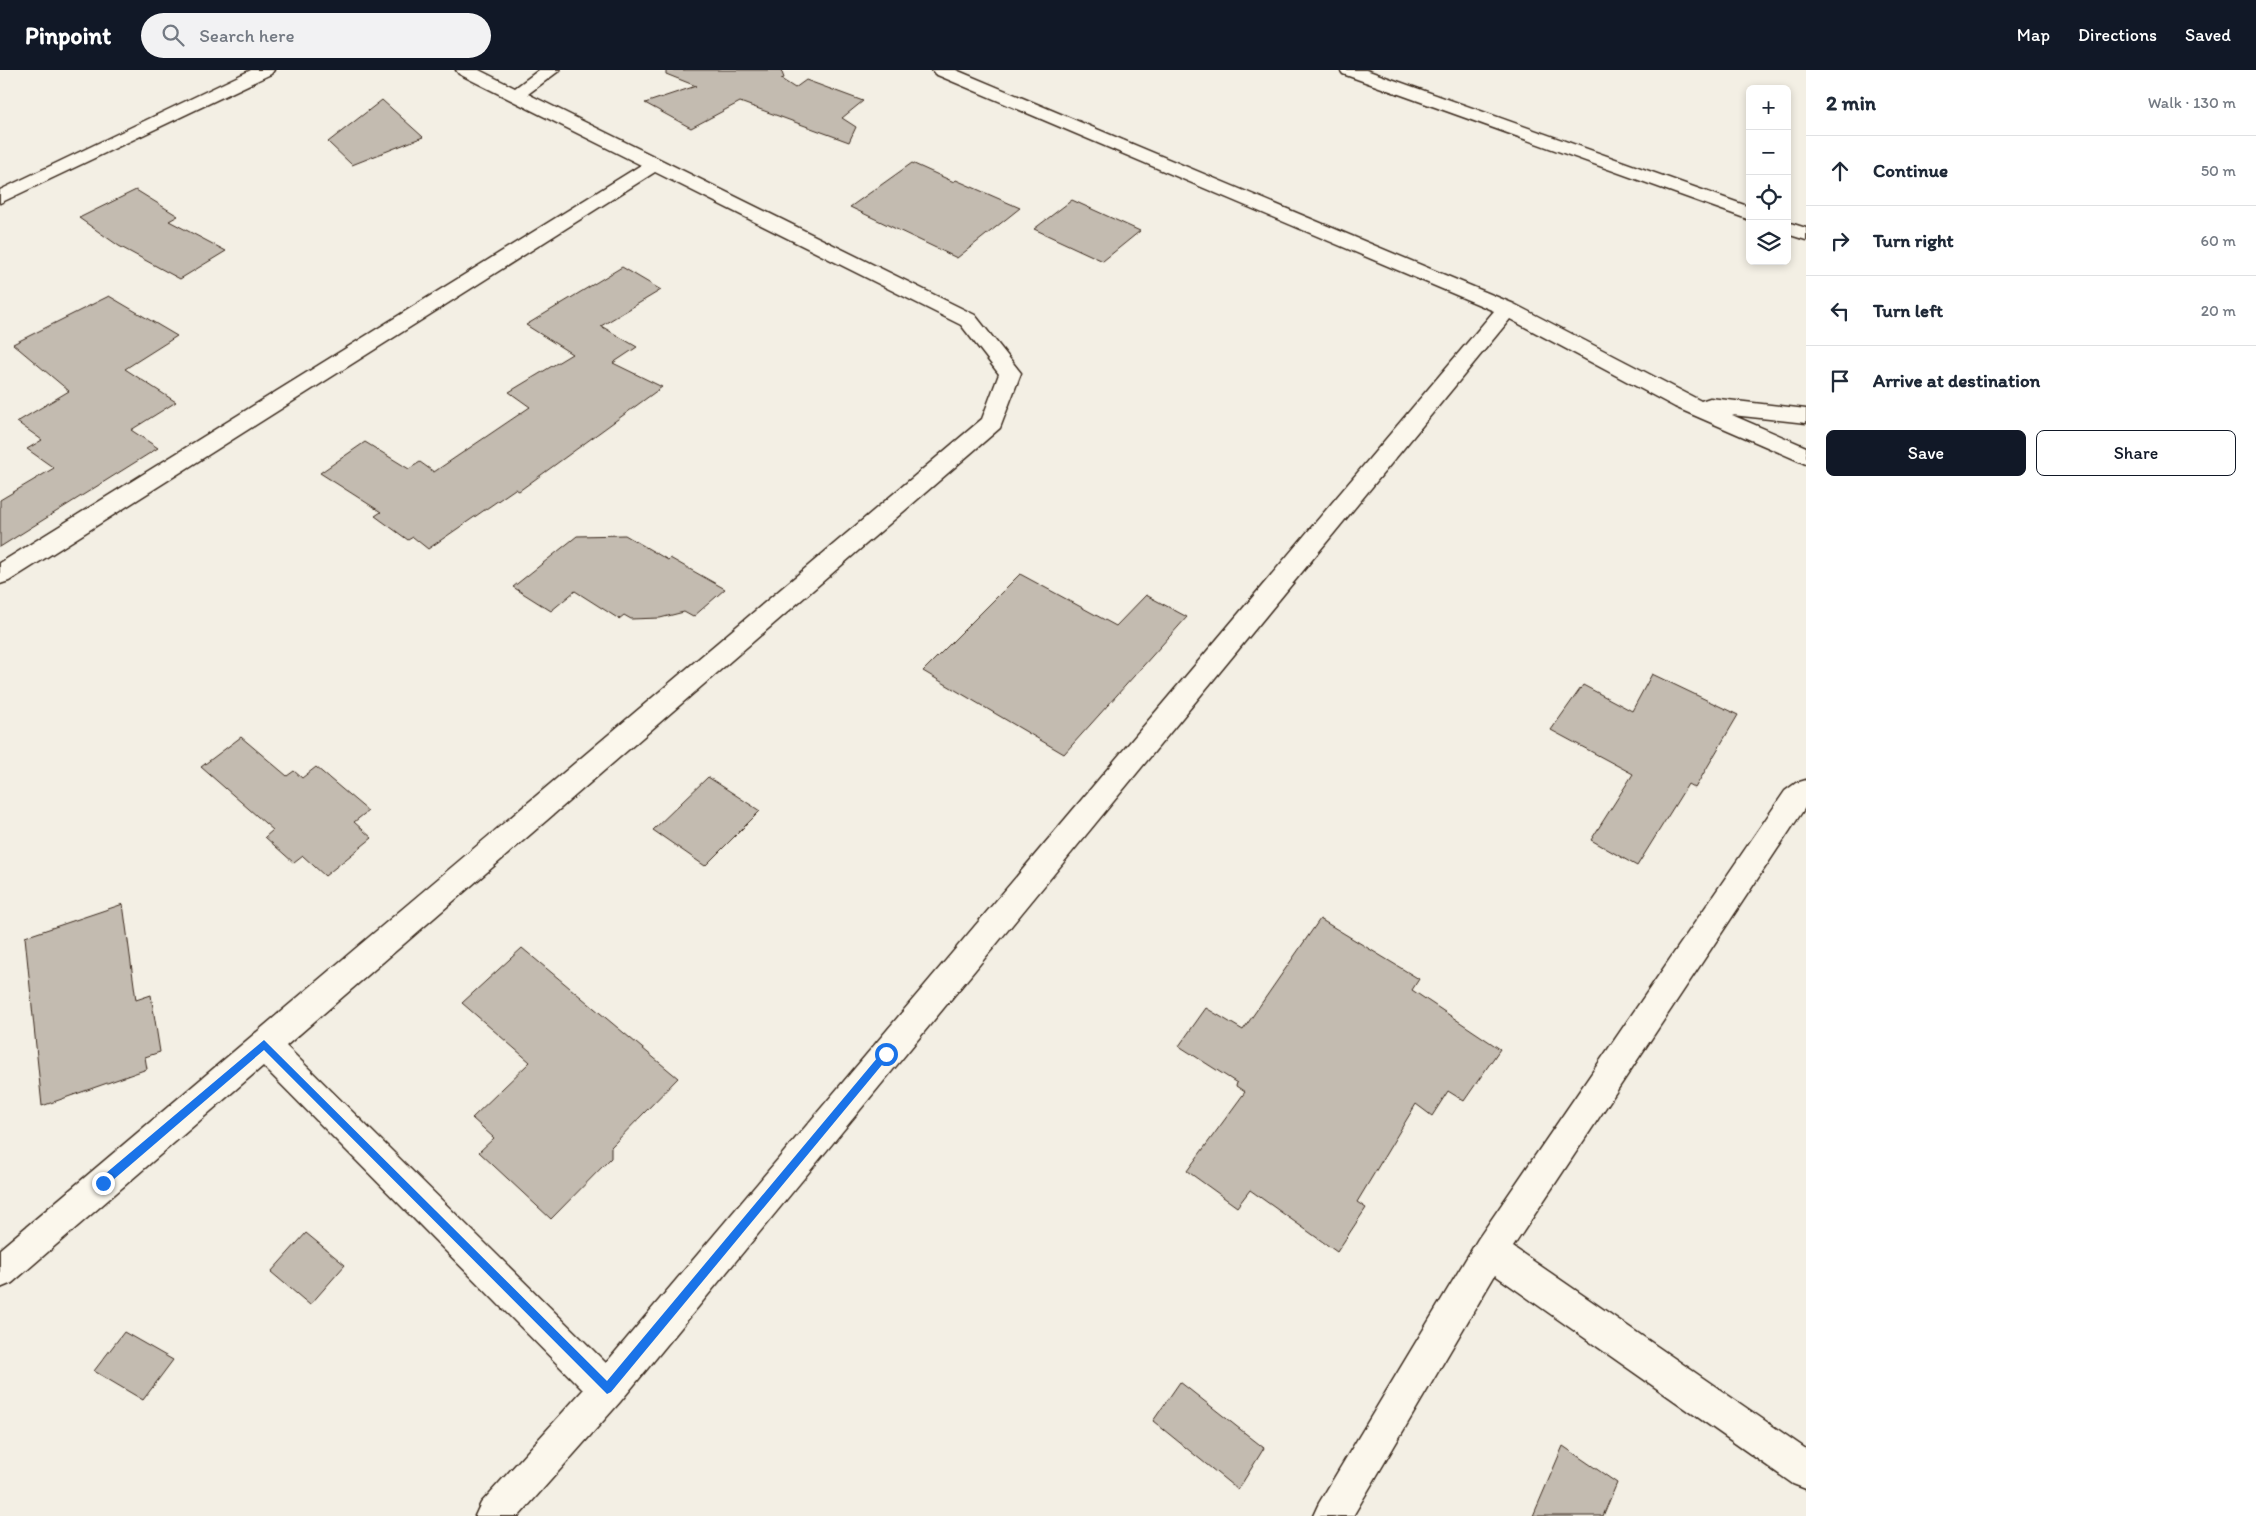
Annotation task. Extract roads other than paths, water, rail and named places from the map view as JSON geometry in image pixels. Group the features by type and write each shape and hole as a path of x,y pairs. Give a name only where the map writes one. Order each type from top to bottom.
{"street":[{"path":"0,197 265,70"},
{"path":"0,1271 992,423 1010,373 968,320 466,70"},
{"path":"516,95 551,70"},
{"path":"942,70 1507,309 1683,402 1806,456"},
{"path":"1349,70 1746,213"},
{"path":"1388,84 1405,70"},
{"path":"0,575 656,164"},
{"path":"1791,229 1806,234"},
{"path":"494,1516 607,1389 1507,309"},
{"path":"1683,402 1806,416"},
{"path":"1332,1516 1490,1251 1795,799 1806,791"},
{"path":"264,1044 607,1389"},
{"path":"1490,1251 1806,1471"}]}
